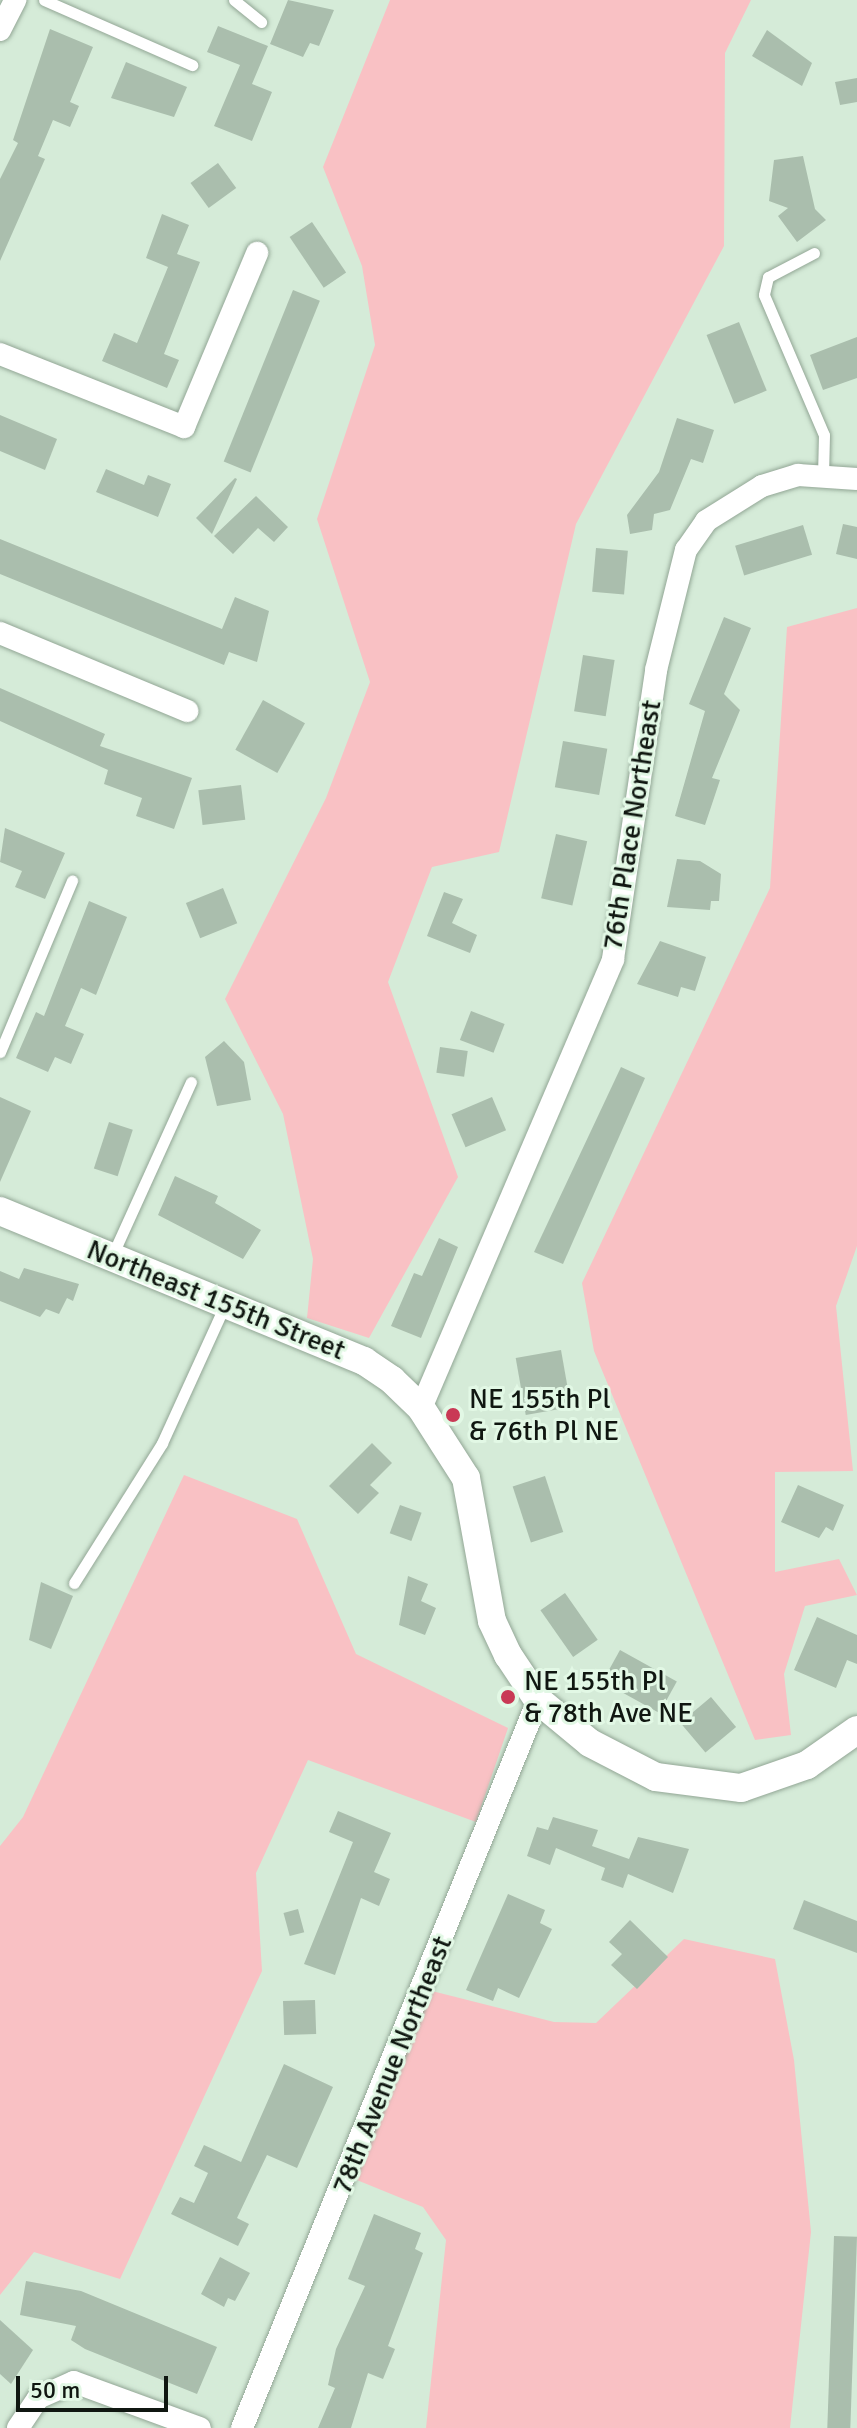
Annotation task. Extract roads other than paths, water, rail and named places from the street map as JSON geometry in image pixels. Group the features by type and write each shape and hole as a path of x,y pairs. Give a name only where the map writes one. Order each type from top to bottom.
{"street":[{"path":"0,30 15,0"},
{"path":"0,354 184,427 257,253"},
{"name":"76th Place Northeast","path":"421,1408 613,959 656,670 686,550 733,500 798,475 857,479"},
{"path":"0,633 187,711"},
{"name":"Northeast 155th Street","path":"0,1211 364,1361 421,1408 466,1478 492,1621 538,1700"},
{"path":"538,1700 626,1764 690,1785 741,1788 775,1779 857,1730"},
{"name":"78th Avenue Northeast","path":"242,2428 538,1700"},
{"path":"18,2428 38,2398 74,2382 200,2428"}],"lane":[{"path":"44,0 192,65"},
{"path":"234,0 261,22"},
{"path":"814,253 768,277 764,295 824,435 823,477"},
{"path":"0,1052 72,881"},
{"path":"111,1257 191,1082"},
{"path":"74,1583 188,1396 225,1304"}],"place":[{"name":"NE 155th Pl & 76th Pl NE","path":"453,1415"},
{"name":"NE 155th Pl & 78th Ave NE","path":"508,1697"}]}
